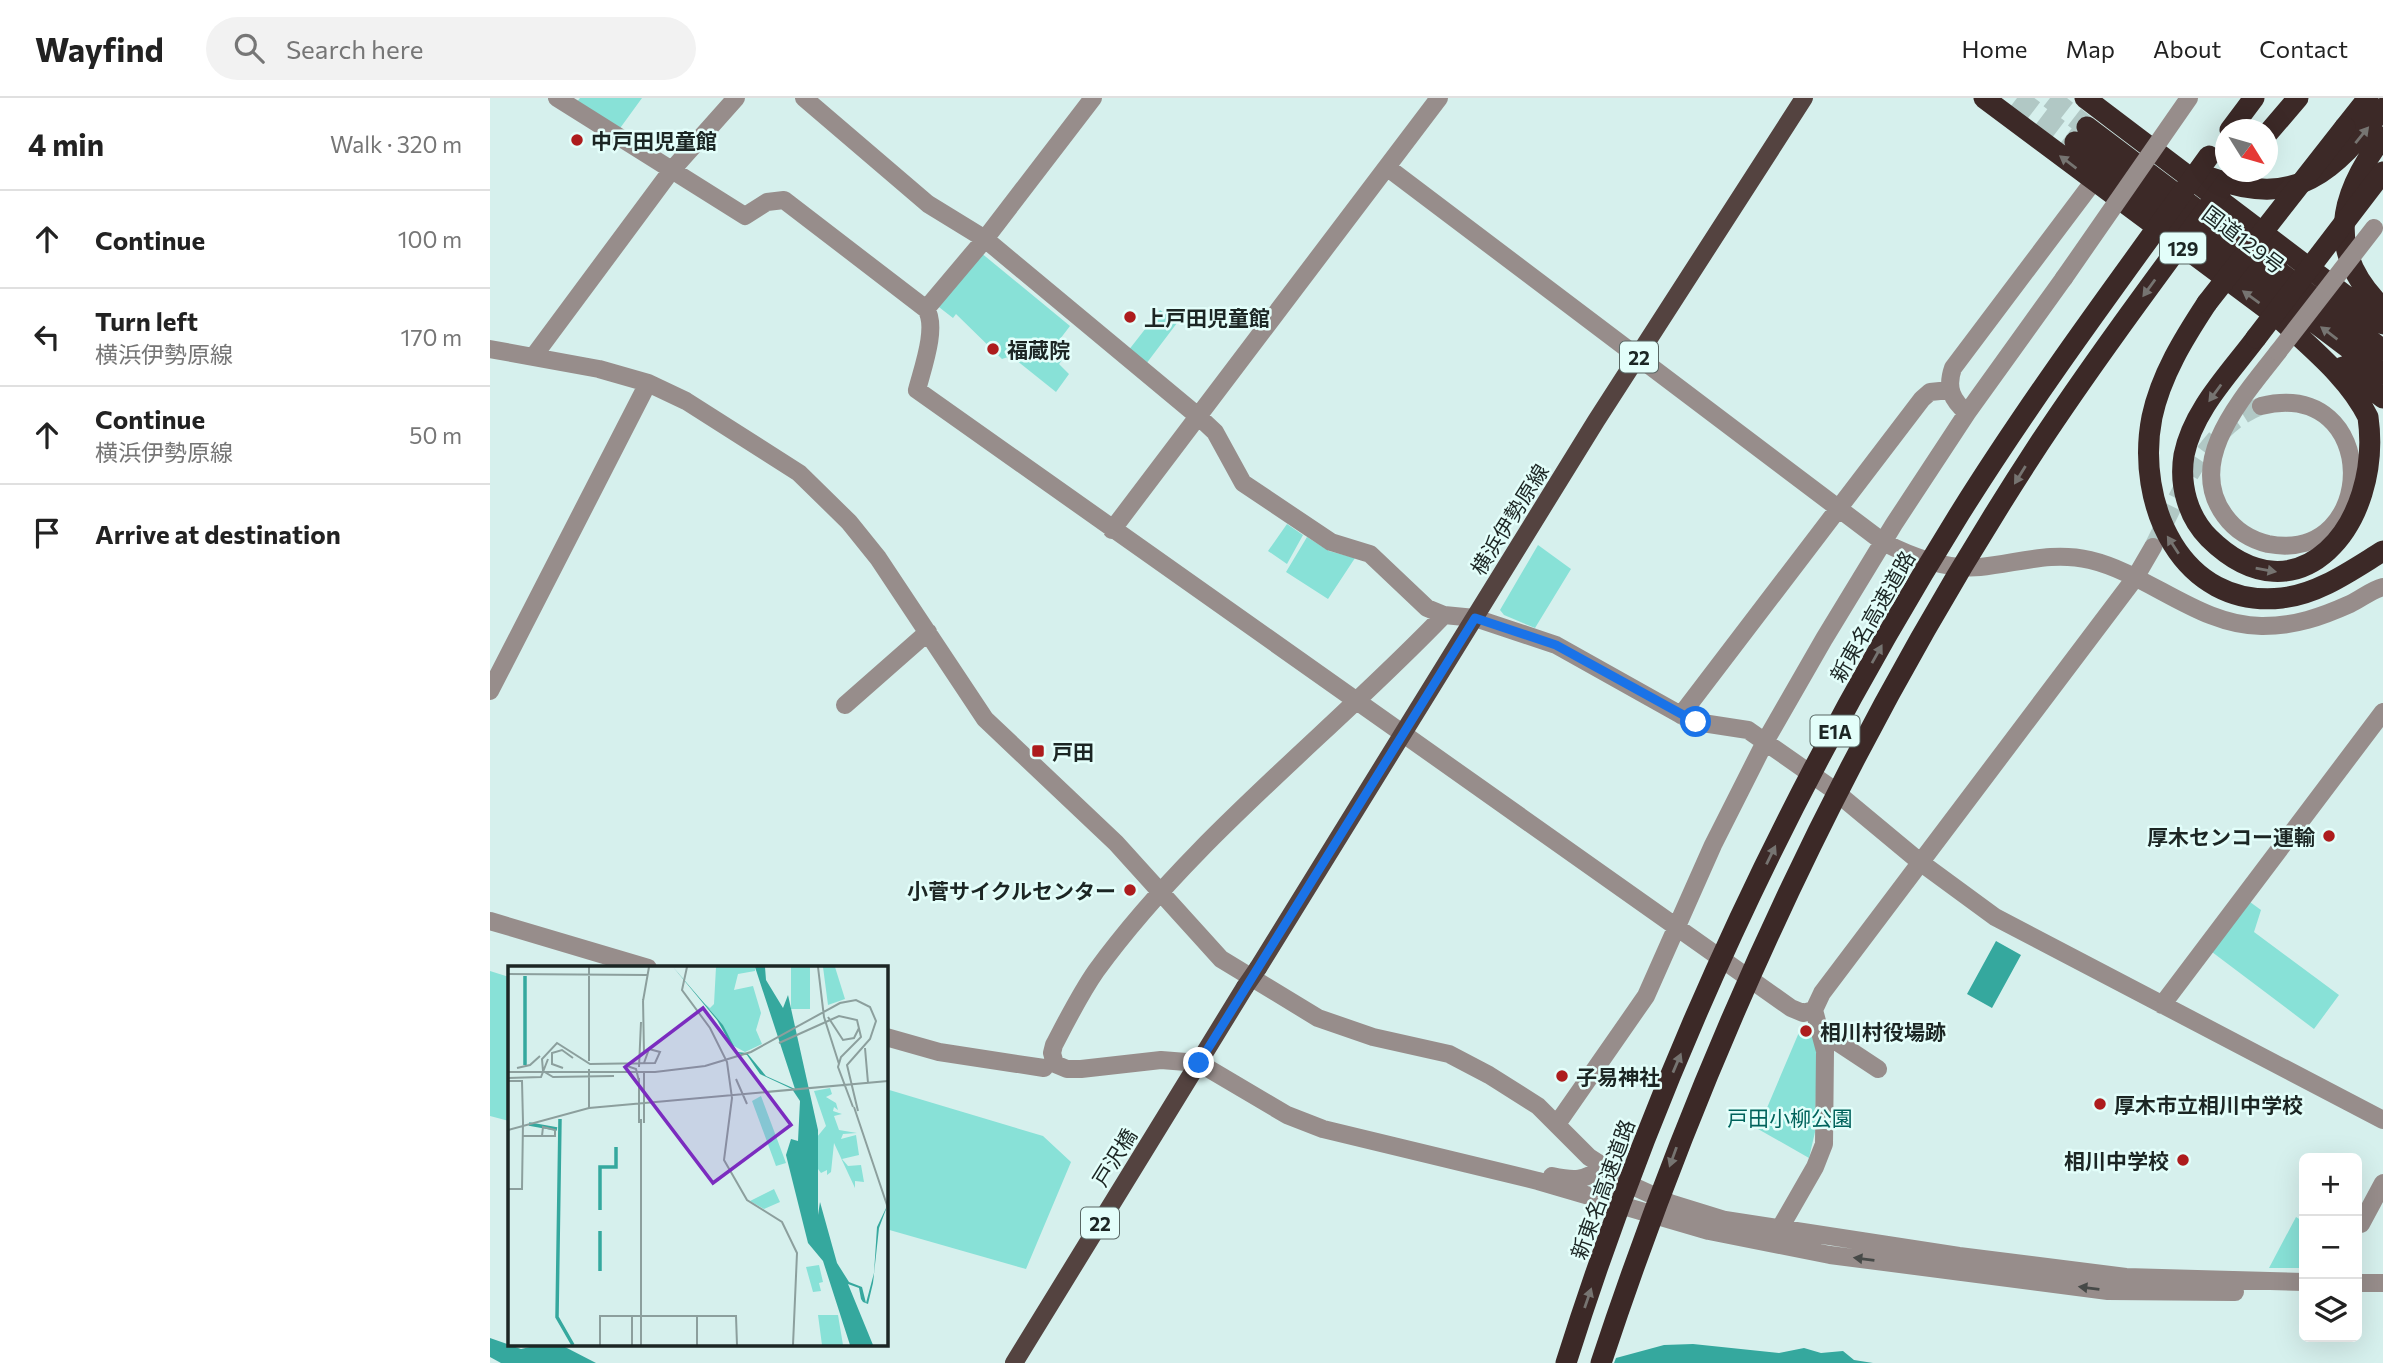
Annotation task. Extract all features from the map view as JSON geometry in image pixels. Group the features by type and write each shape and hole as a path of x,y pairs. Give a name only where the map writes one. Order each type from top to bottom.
{"highway":[{"name":"129","path":"1984,98 2383,398"},
{"path":"2085,98 2383,324"},
{"path":"2235,119 2248,98"},
{"path":"2237,119 2254,98"},
{"path":"2275,119 2290,98"},
{"path":"2278,119 2298,98"},
{"path":"2368,98 2207,303 2179,347 2162,384 2152,417 2149,480 2155,509 2169,539 2183,559 2205,579 2226,590 2255,598 2283,598 2335,580 2383,551"},
{"path":"2131,132 2213,178 2258,190 2283,188 2305,184 2341,159 2383,108"},
{"name":"国道129号","path":"2383,350 2081,134 2383,374"},
{"path":"2383,137 2357,175 2347,197 2343,221 2351,267 2368,293 2383,308"},
{"name":"新東名高速道路","path":"1566,1363 1654,1117 1701,1005 1803,790 1894,624 1960,513 2069,350 2215,148"},
{"path":"2280,318 2348,386 2368,415 2380,443 2382,479 2376,510 2347,549 2321,564 2296,571 2270,572 2244,565 2223,551 2203,532 2191,513 2183,486 2184,456 2192,428 2210,399 2383,172"},
{"name":"E1A","path":"1601,1363 1665,1178 1725,1028 1784,899 1877,716 2039,444 2227,182"}],"main road":[{"name":"横浜伊勢原線","path":"1199,1063 1596,421 1804,98"},
{"name":"戸沢橋","path":"1014,1363 1199,1063"}],"street":[{"path":"557,98 745,216 752,215 767,202 784,200 926,309 929,314 929,346 917,390 1791,1008 1803,1013 1814,1010"},
{"path":"533,357 671,172 736,98"},
{"path":"804,98 928,204 985,239 1199,417 1220,440 1243,483 1331,542 1370,554 1417,601 1444,615 1475,618 1556,645 1696,722 1748,730 1766,740 1920,862 1996,917 2383,1120"},
{"path":"926,309 985,239 1093,98"},
{"path":"1112,530 1439,98"},
{"path":"1558,1124 1646,996 1713,845 1766,740 1883,542 1967,413 2189,98"},
{"path":"1388,168 1883,542 1945,565 1979,567 2018,559 2064,555 2095,561 2210,614 2259,626 2288,626 2317,618 2383,587"},
{"path":"1967,413 1954,400 1950,390 1953,368 2093,182"},
{"path":"2261,406 2292,403 2318,411 2339,430 2352,455 2354,471 2348,502 2328,529 2305,542 2269,544 2244,534 2223,513 2211,480 2213,457 2227,425 2278,352 2378,222"},
{"path":"490,349 648,383 686,401 766,449 816,489 849,522 878,558 985,719 1116,843 1221,960 1284,1001 1334,1025 1449,1054 1521,1094 1558,1124 1602,1167 1670,1203 1725,1220 2126,1277 2299,1282"},
{"path":"490,691 648,383"},
{"path":"1681,715 1922,399 1930,393 1950,390"},
{"path":"1780,1228 1815,1167 1824,1144 1825,1051 1814,1010 1822,993 2135,578 2152,547"},
{"path":"1050,1066 1054,1045 1095,973 1162,892 1444,615"},
{"path":"845,705 860,686 928,632"},
{"path":"2162,1004 2383,712"},
{"path":"490,921 641,966"},
{"path":"1819,1030 1878,1069"},
{"path":"887,1037 939,1052 1067,1069 1161,1060 1199,1063 1287,1115 1323,1129 1538,1181 1709,1231 1830,1255 2108,1290 2213,1292 2299,1288"},
{"path":"1395,1145 1448,1151 1574,1181 1586,1180 1602,1167"},
{"path":"2362,1222 2383,1183"},
{"path":"2362,1283 2383,1283"}],"green space":[{"path":"580,98 642,98 618,131 575,104"},
{"path":"980,252 1070,326 1057,343 1068,352 1059,364 1069,374 1056,392 1011,356 1002,359 956,314 953,318 935,304"},
{"path":"1160,310 1177,323 1146,364 1128,351"},
{"path":"1287,524 1303,535 1287,564 1268,551"},
{"path":"1307,537 1329,551 1355,558 1328,599 1286,572"},
{"path":"1538,545 1571,569 1535,628 1504,615 1500,610"},
{"path":"2250,902 2261,910 2254,932 2339,995 2314,1029 2212,952"},
{"path":"490,971 508,977 508,1121 490,1116"},
{"name":"戸田小柳公園","path":"1800,1030 1812,1037 1817,1046 1815,1132 1809,1158 1758,1129"},
{"path":"887,1089 1043,1136 1071,1162 1026,1269 887,1229"},
{"path":"2296,1217 2299,1219 2299,1268 2269,1268"}],"shaded area":[{"path":"1996,941 2021,955 1992,1008 1967,994"},
{"path":"490,1338 521,1349 534,1346 565,1347 596,1363 501,1363 490,1357"},
{"path":"1693,1344 1779,1353 1804,1348 1821,1353 1843,1351 1854,1360 1873,1363 1614,1363 1616,1358 1664,1345"}],"tunnel":[{"path":"2017,98 2075,142"},
{"path":"2050,98 2087,127"},
{"path":"2153,547 2195,466 2209,447 2241,416 2261,406"}],"place":[{"name":"中戸田児童館","path":"577,140"},
{"name":"上戸田児童館","path":"1130,317"},
{"name":"福蔵院","path":"993,349"},
{"name":"戸田","path":"1038,751"},
{"name":"厚木センコー運輸","path":"2329,836"},
{"name":"小菅サイクルセンター","path":"1130,890"},
{"name":"相川村役場跡","path":"1806,1031"},
{"name":"子易神社","path":"1562,1076"},
{"name":"厚木市立相川中学校","path":"2100,1104"},
{"name":"相川中学校","path":"2183,1160"}],"route":[{"path":"1199,1063 1475,618 1512,628 1556,645 1696,722"}]}
